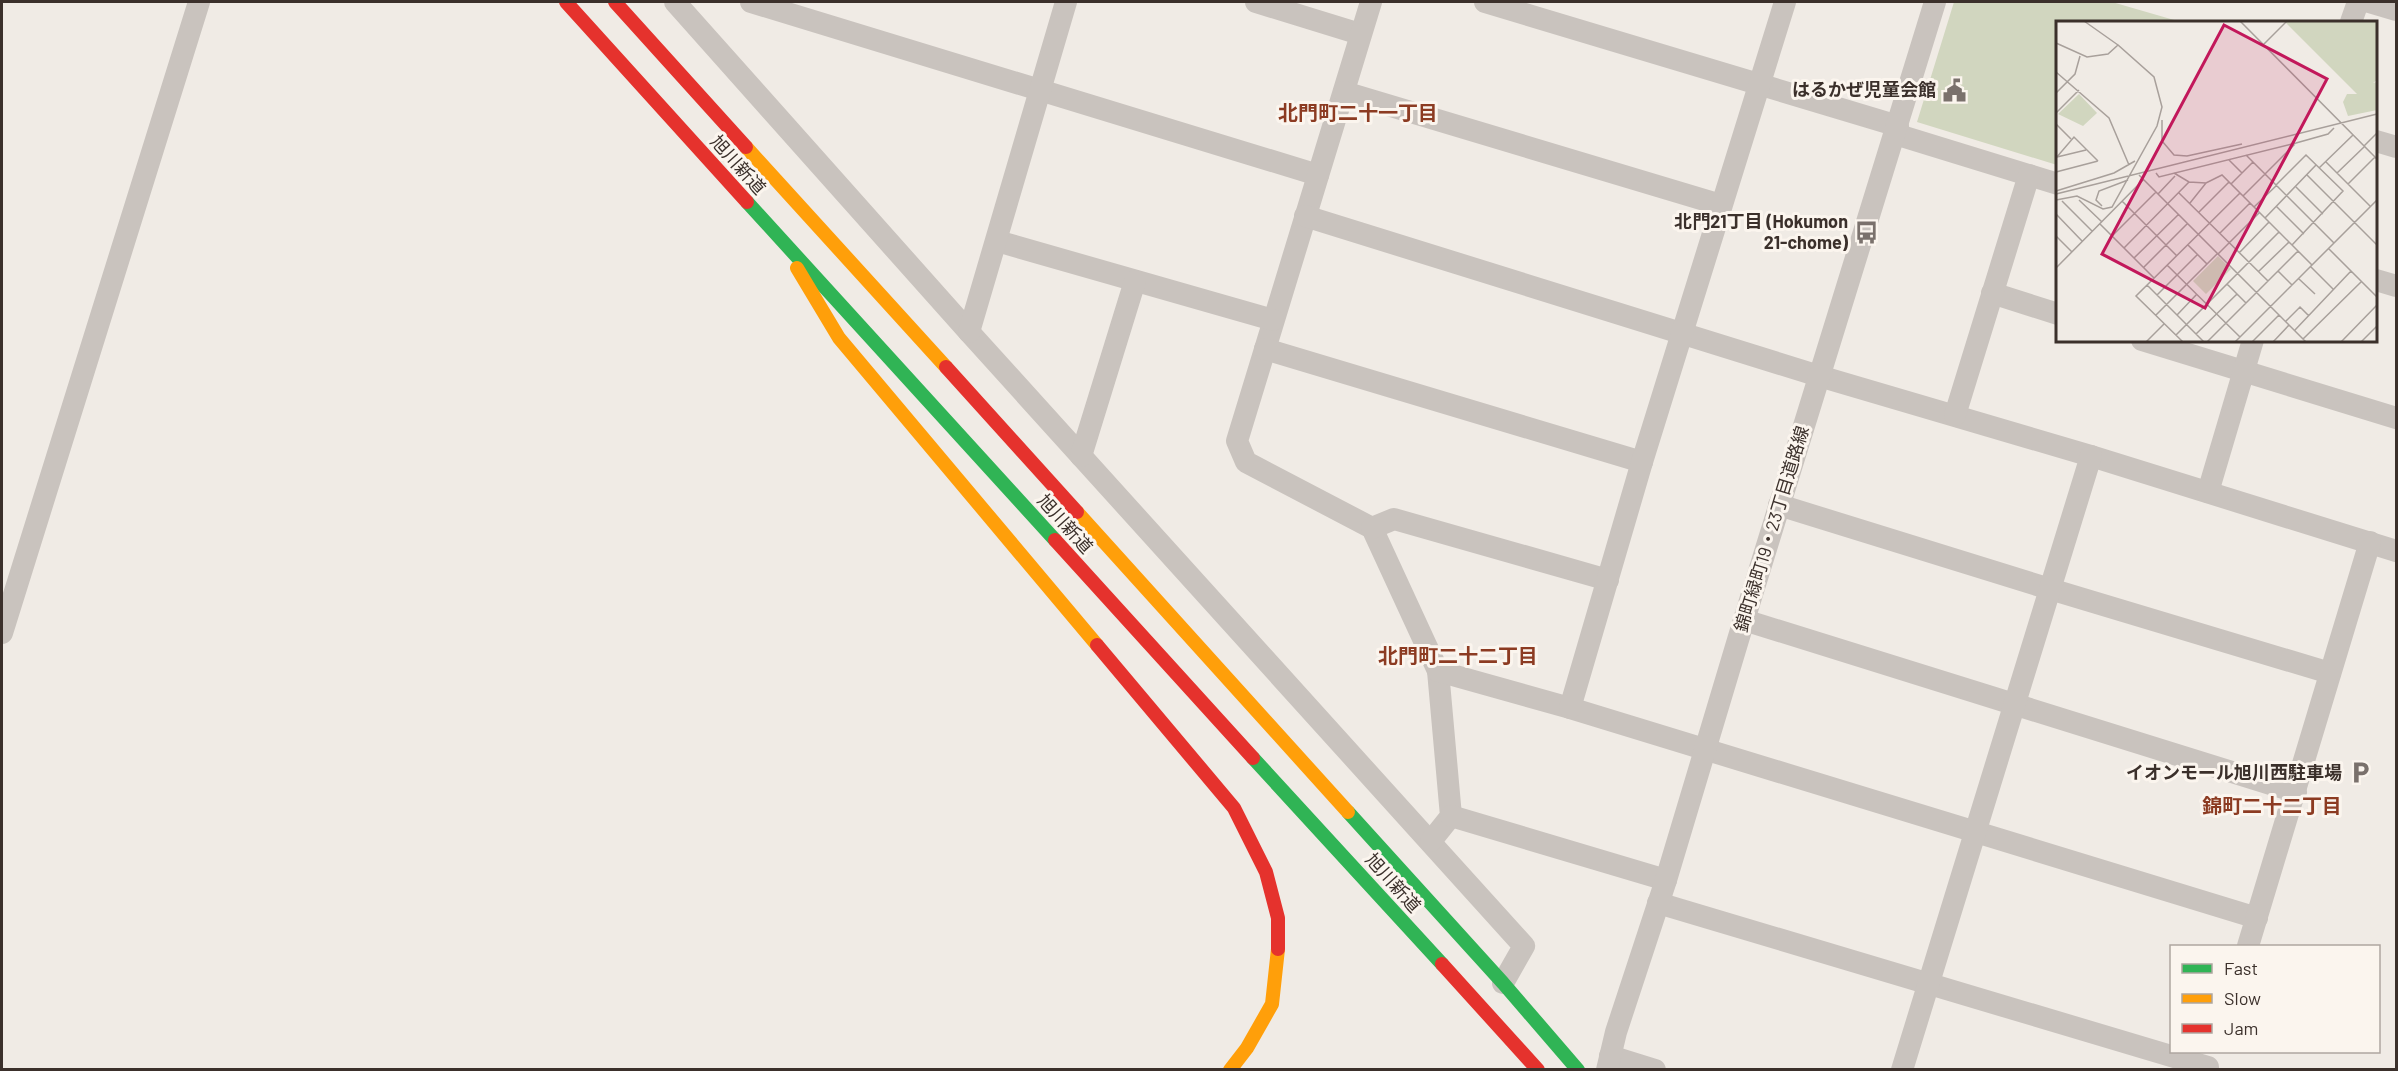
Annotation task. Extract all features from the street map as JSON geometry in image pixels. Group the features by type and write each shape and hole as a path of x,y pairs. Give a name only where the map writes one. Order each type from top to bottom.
{"main road":[{"name":"旭川新道","path":"566,2 1538,1070"},
{"name":"旭川新道","path":"615,2 1503,983 1578,1070"},
{"path":"778,237 839,338 1234,808 1266,872 1278,918 1278,960 1272,1004 1247,1048 1230,1070"}],"street":[{"path":"2,633 199,2"},
{"path":"675,2 969,332 1524,946 1503,983"},
{"path":"752,2 1318,175"},
{"path":"969,332 1066,2"},
{"path":"1256,2 1360,34"},
{"path":"1371,2 1237,441 1246,462 1372,528 1438,671 1451,816 1431,841"},
{"path":"1485,2 1760,85 2056,183"},
{"path":"1570,708 1642,462 1785,2"},
{"name":"錦町緑町19・23丁目道路線","path":"1655,1070 1609,1063 1935,2"},
{"path":"2351,21 2358,2"},
{"path":"2369,2 2397,10"},
{"path":"1344,92 1721,205"},
{"path":"2377,141 2397,147"},
{"path":"1955,415 2029,175"},
{"path":"1305,216 1820,376 2397,550"},
{"path":"997,241 1273,320"},
{"path":"2377,280 2397,286"},
{"path":"1081,456 1135,281"},
{"path":"1992,293 2056,313"},
{"path":"2148,342 2397,418"},
{"path":"2208,492 2252,342"},
{"path":"1265,350 1642,462"},
{"path":"1902,1070 2091,456"},
{"path":"1779,505 2330,673"},
{"path":"1372,528 1394,519 1608,580"},
{"path":"2248,945 2370,542"},
{"path":"1744,620 2296,792"},
{"path":"1438,671 1570,708 2257,918"},
{"path":"1451,816 1666,880"},
{"path":"1658,903 2170,1052"},
{"path":"2175,1053 2210,1063"}],"green space":[{"path":"1954,2 2112,2 2178,21 2056,21 2056,165 1917,122"}],"traffic: fast":[{"path":"747,202 1055,540"},
{"path":"1253,758 1442,964"},
{"path":"1348,812 1503,983 1578,1070"}],"traffic: slow":[{"path":"746,147 946,367"},
{"path":"797,268 839,338 1097,645"},
{"path":"1077,512 1348,812"},
{"path":"1230,1070 1247,1048 1272,1004 1278,949"}],"traffic: jam":[{"path":"566,2 747,202"},
{"path":"615,2 746,147"},
{"path":"946,367 1077,512"},
{"path":"1055,540 1253,758"},
{"path":"1097,645 1234,808 1266,872 1278,918 1278,949"},
{"path":"1442,964 1538,1070"}],"place":[{"name":"はるかぜ児童会館","path":"1954,90"},
{"name":"北門21丁目 (Hokumon 21-chome)","path":"1866,232"},
{"name":"イオンモール旭川西駐車場","path":"2360,773"}],"district":[{"name":"北門町二十一丁目","path":"1358,113"},
{"name":"北門町二十二丁目","path":"1458,656"},
{"name":"錦町二十二丁目","path":"2272,806"}]}
